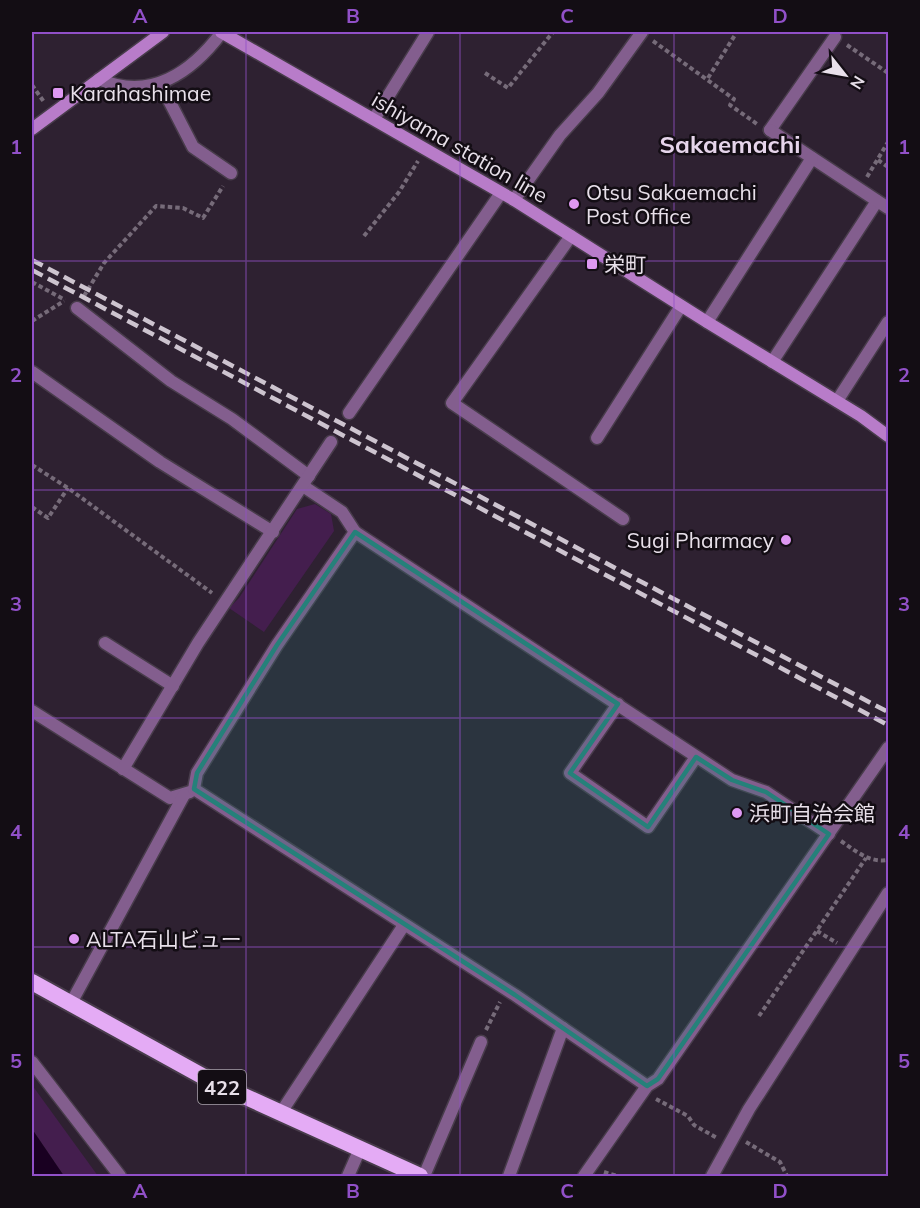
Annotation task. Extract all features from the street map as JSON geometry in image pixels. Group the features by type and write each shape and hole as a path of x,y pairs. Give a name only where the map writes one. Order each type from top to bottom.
{"highway":[{"name":"422","path":"32,982 213,1082 359,1151 422,1176"}],"main road":[{"path":"32,129 163,32"},
{"name":"ishiyama station line","path":"221,32 514,200 706,322 837,401 888,436"}],"street":[{"path":"99,79 125,88 160,83 175,77 206,54 221,32"},
{"path":"374,119 428,32"},
{"path":"514,200 560,135 598,93 641,32"},
{"path":"835,37 768,130 888,208"},
{"path":"160,83 193,147 231,173"},
{"path":"706,322 812,158"},
{"path":"349,413 501,193"},
{"path":"772,362 877,201"},
{"path":"571,236 452,403 622,519"},
{"path":"597,438 681,306"},
{"path":"77,308 171,381 232,419 342,512 355,532 732,780 766,792 829,834"},
{"path":"837,401 888,322"},
{"path":"32,372 160,462 273,532"},
{"path":"123,769 225,602 331,442"},
{"path":"70,1005 189,792 197,773 277,645 355,532"},
{"path":"105,643 173,686"},
{"path":"618,704 570,773 648,827 696,757"},
{"path":"32,711 170,798 189,792 507,990 645,1089"},
{"path":"584,1176 645,1089 658,1079 888,748"},
{"path":"712,1176 731,1140 888,893"},
{"path":"280,1114 404,925"},
{"path":"509,1176 563,1028"},
{"path":"422,1176 481,1042"},
{"path":"32,1062 120,1176"},
{"path":"348,1176 359,1151"}],"path":[{"path":"484,73 507,88 553,32"},
{"path":"641,32 708,78 710,83 734,99 730,105 768,130"},
{"path":"708,78 735,35"},
{"path":"835,37 888,73"},
{"path":"859,190 888,142"},
{"path":"364,236 399,192 426,149"},
{"path":"878,160 888,167"},
{"path":"32,282 77,308 104,263 156,206 183,208 203,218 231,173"},
{"path":"32,321 66,300"},
{"path":"32,465 68,488 225,602"},
{"path":"32,507 48,518 68,488"},
{"path":"829,834 866,858 878,861 888,860"},
{"path":"759,1016 866,858"},
{"path":"817,931 851,952"},
{"path":"481,1042 507,990"},
{"path":"645,1089 688,1116 694,1125 780,1162 787,1176"}],"highlighted area":[{"path":"355,532 618,704 570,773 648,827 696,757 732,780 766,792 829,834 658,1079 647,1086 515,995 194,789 197,773 277,645"}],"shaded area":[{"path":"315,504 331,514 334,531 264,632 229,608 239,598 297,509"},
{"path":"32,1085 98,1176 64,1176 32,1129"},
{"path":"32,1129 64,1176 32,1176"}],"railway":[{"path":"32,260 888,712"},
{"path":"32,270 888,725"}],"place":[{"name":"Karahashimae","path":"58,93"},
{"name":"Otsu Sakaemachi Post Office","path":"574,204"},
{"name":"栄町","path":"592,264"},
{"name":"Sugi Pharmacy","path":"786,540"},
{"name":"浜町自治会館","path":"737,813"},
{"name":"ALTA石山ビュー","path":"74,939"}],"district":[{"name":"Sakaemachi","path":"730,144"}]}
